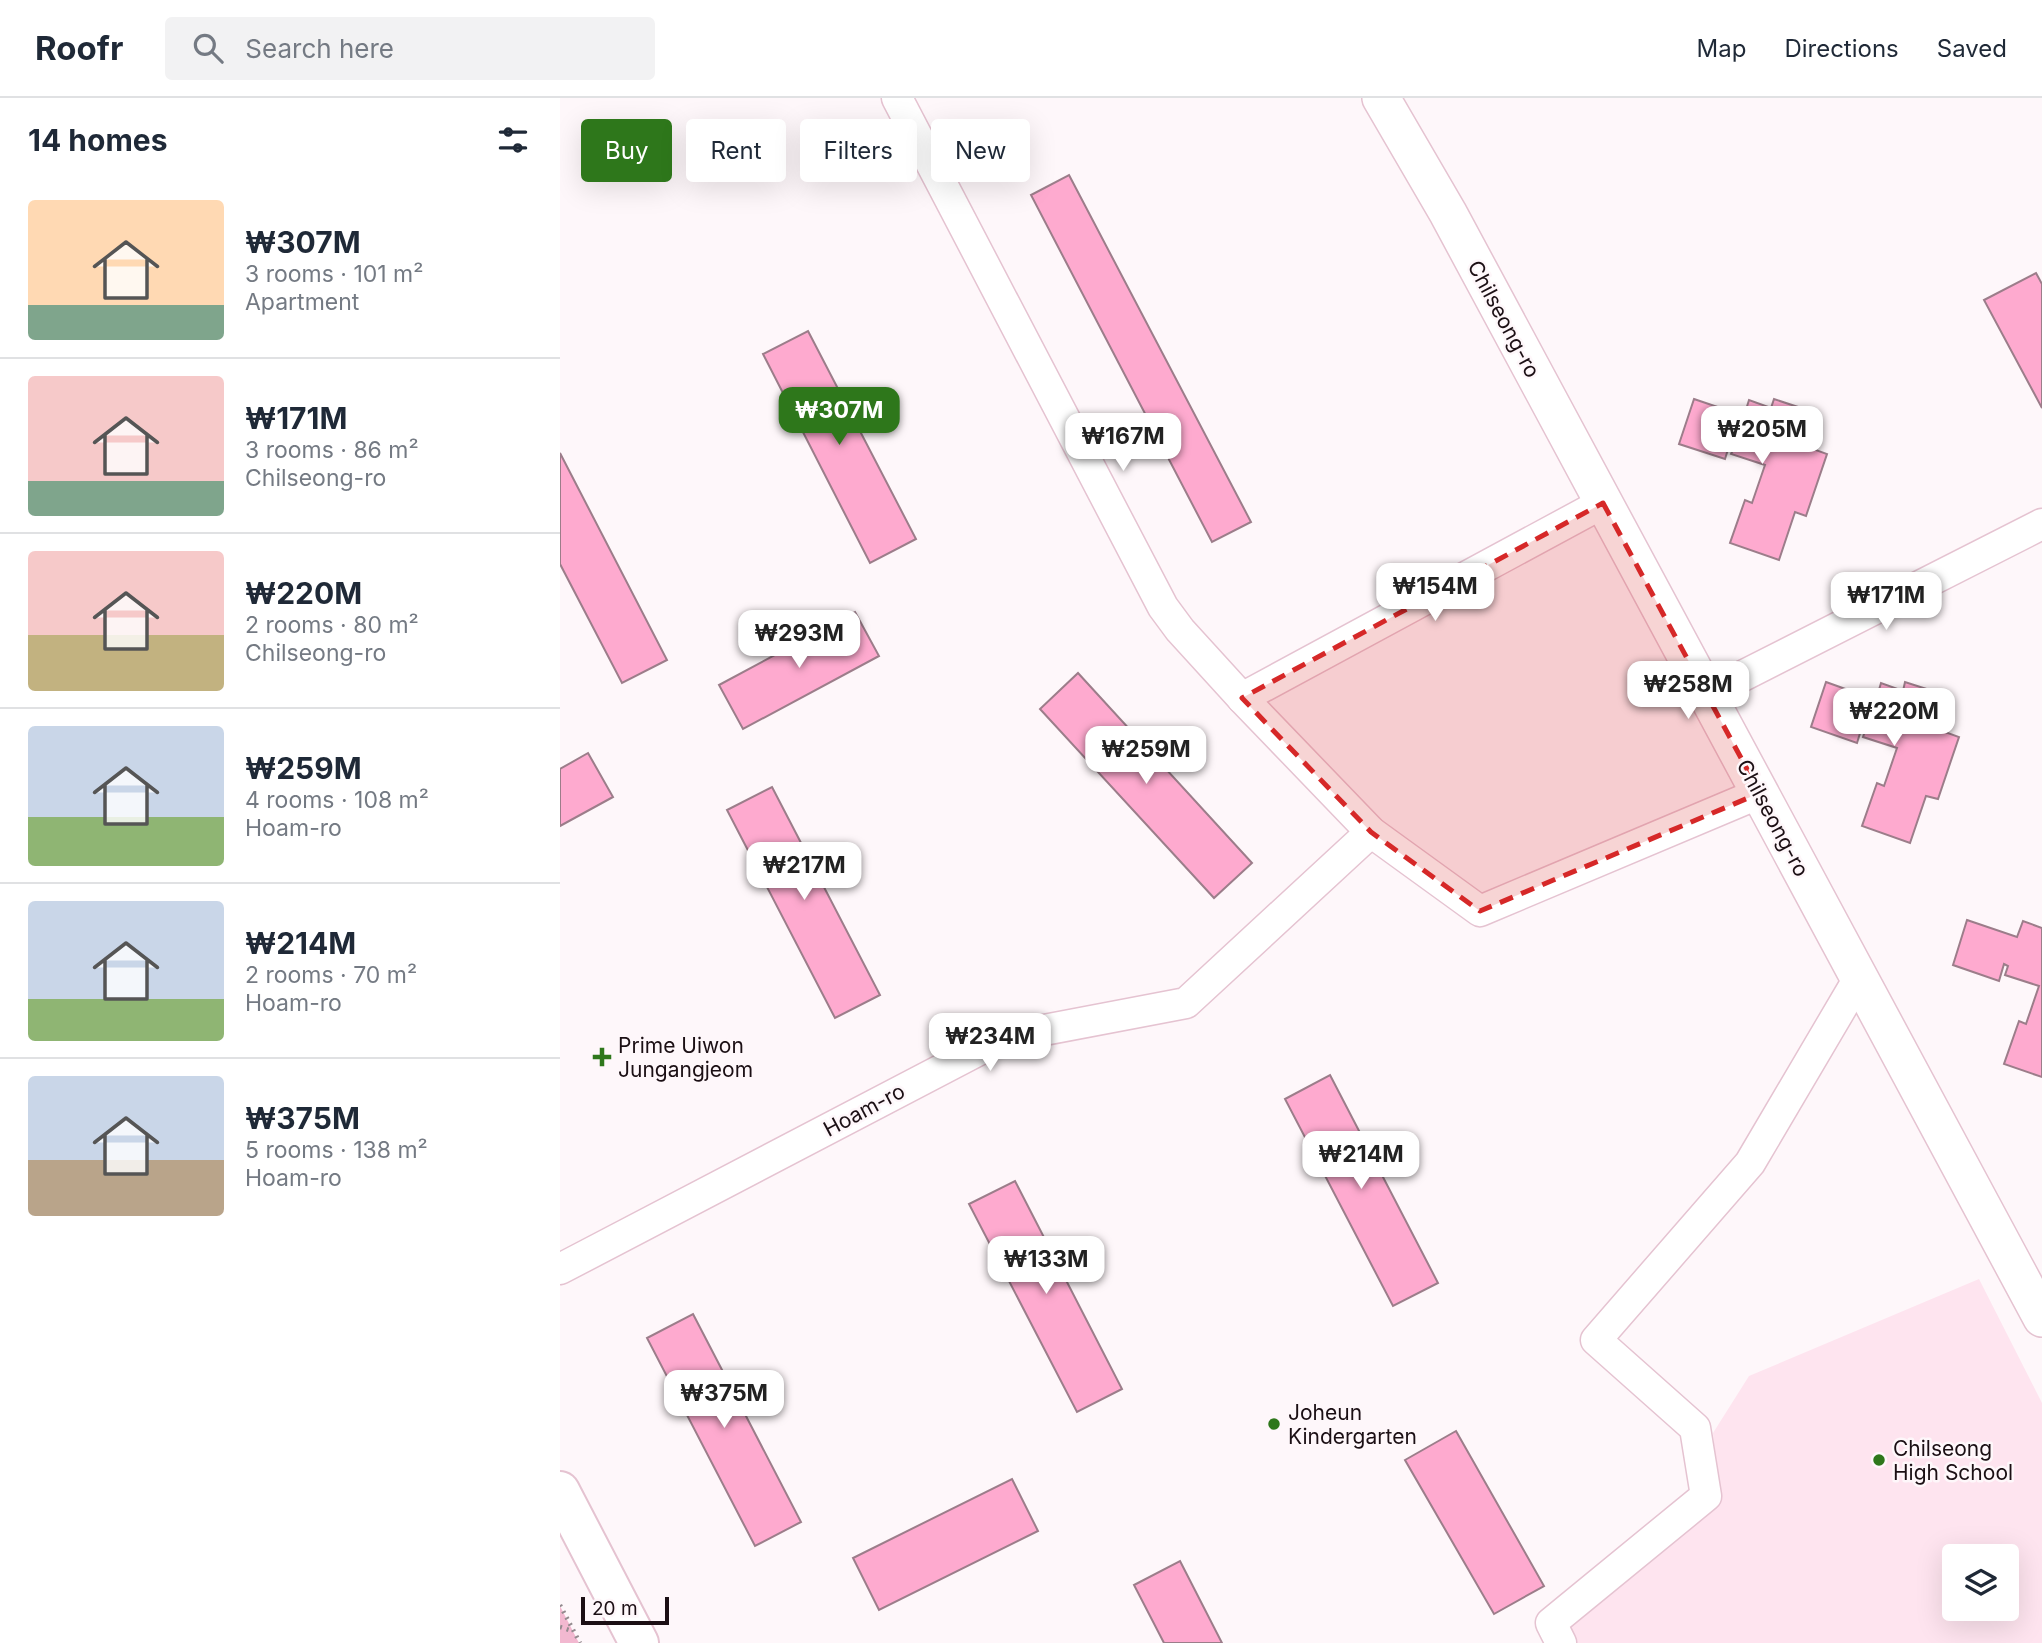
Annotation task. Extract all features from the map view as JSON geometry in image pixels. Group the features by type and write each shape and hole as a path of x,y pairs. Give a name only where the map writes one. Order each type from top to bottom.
{"main road":[{"path":"560,1490 639,1643"}],"street":[{"path":"897,98 1163,607 1180,630 1242,698 1371,832 1480,911 1759,793"},
{"name":"Chilseong-ro","path":"1381,98 1448,213 2042,1318"},
{"path":"1242,698 1603,503"},
{"path":"1707,694 2042,524"},
{"name":"Hoam-ro","path":"560,1269 1002,1038 1186,1003 1371,832"},
{"path":"1561,1643 1550,1623 1706,1496 1695,1428 1596,1340 1750,1163 1859,978"}],"path":[{"path":"560,1605 580,1643"},
{"path":"560,1627 573,1631"}],"highlighted area":[{"path":"1603,503 1760,793 1480,911 1371,832 1242,698"}],"shaded area":[{"name":"Chilseong High School","path":"1979,1279 2042,1403 2042,1643 1561,1643 1551,1623 1718,1487 1713,1433 1749,1376"},
{"path":"560,1606 579,1643 560,1643"}],"building":[{"path":"1069,175 1251,522 1212,542 1031,195"},
{"path":"2036,273 2042,284 2042,408 1984,300"},
{"path":"808,331 916,539 870,563 763,354"},
{"path":"1694,399 1744,416 1749,400 1771,408 1774,399 1810,411 1799,444 1827,454 1806,516 1795,512 1779,560 1730,543 1745,500 1752,503 1765,465 1731,454 1735,445 1730,443 1725,459 1679,444"},
{"path":"560,453 667,660 622,683 560,564"},
{"path":"855,612 879,656 743,729 719,685"},
{"path":"1078,673 1252,863 1214,898 1040,709"},
{"path":"1826,682 1876,700 1881,683 1903,691 1905,682 1942,694 1931,727 1959,737 1938,799 1926,796 1910,843 1862,826 1877,783 1884,786 1897,748 1863,737 1866,728 1862,727 1857,743 1811,727"},
{"path":"588,753 613,797 560,826 560,769"},
{"path":"772,787 880,995 835,1018 727,810"},
{"path":"1967,920 2017,937 2023,921 2042,928 2042,1077 2004,1064 2019,1021 2026,1024 2039,986 2005,975 2008,966 2004,964 1999,981 1953,965"},
{"path":"1330,1075 1438,1283 1393,1306 1285,1099"},
{"path":"1015,1181 1122,1389 1077,1412 969,1204"},
{"path":"693,1314 801,1522 755,1546 647,1338"},
{"path":"1456,1431 1544,1586 1494,1614 1405,1460"},
{"path":"1012,1479 1038,1531 879,1610 853,1558"},
{"path":"1180,1561 1222,1643 1164,1643 1134,1585"}],"place":[{"name":"Prime Uiwon Jungangjeom","path":"602,1057"},
{"name":"Joheun Kindergarten","path":"1274,1424"},
{"name":"Chilseong High School","path":"1879,1460"}]}
